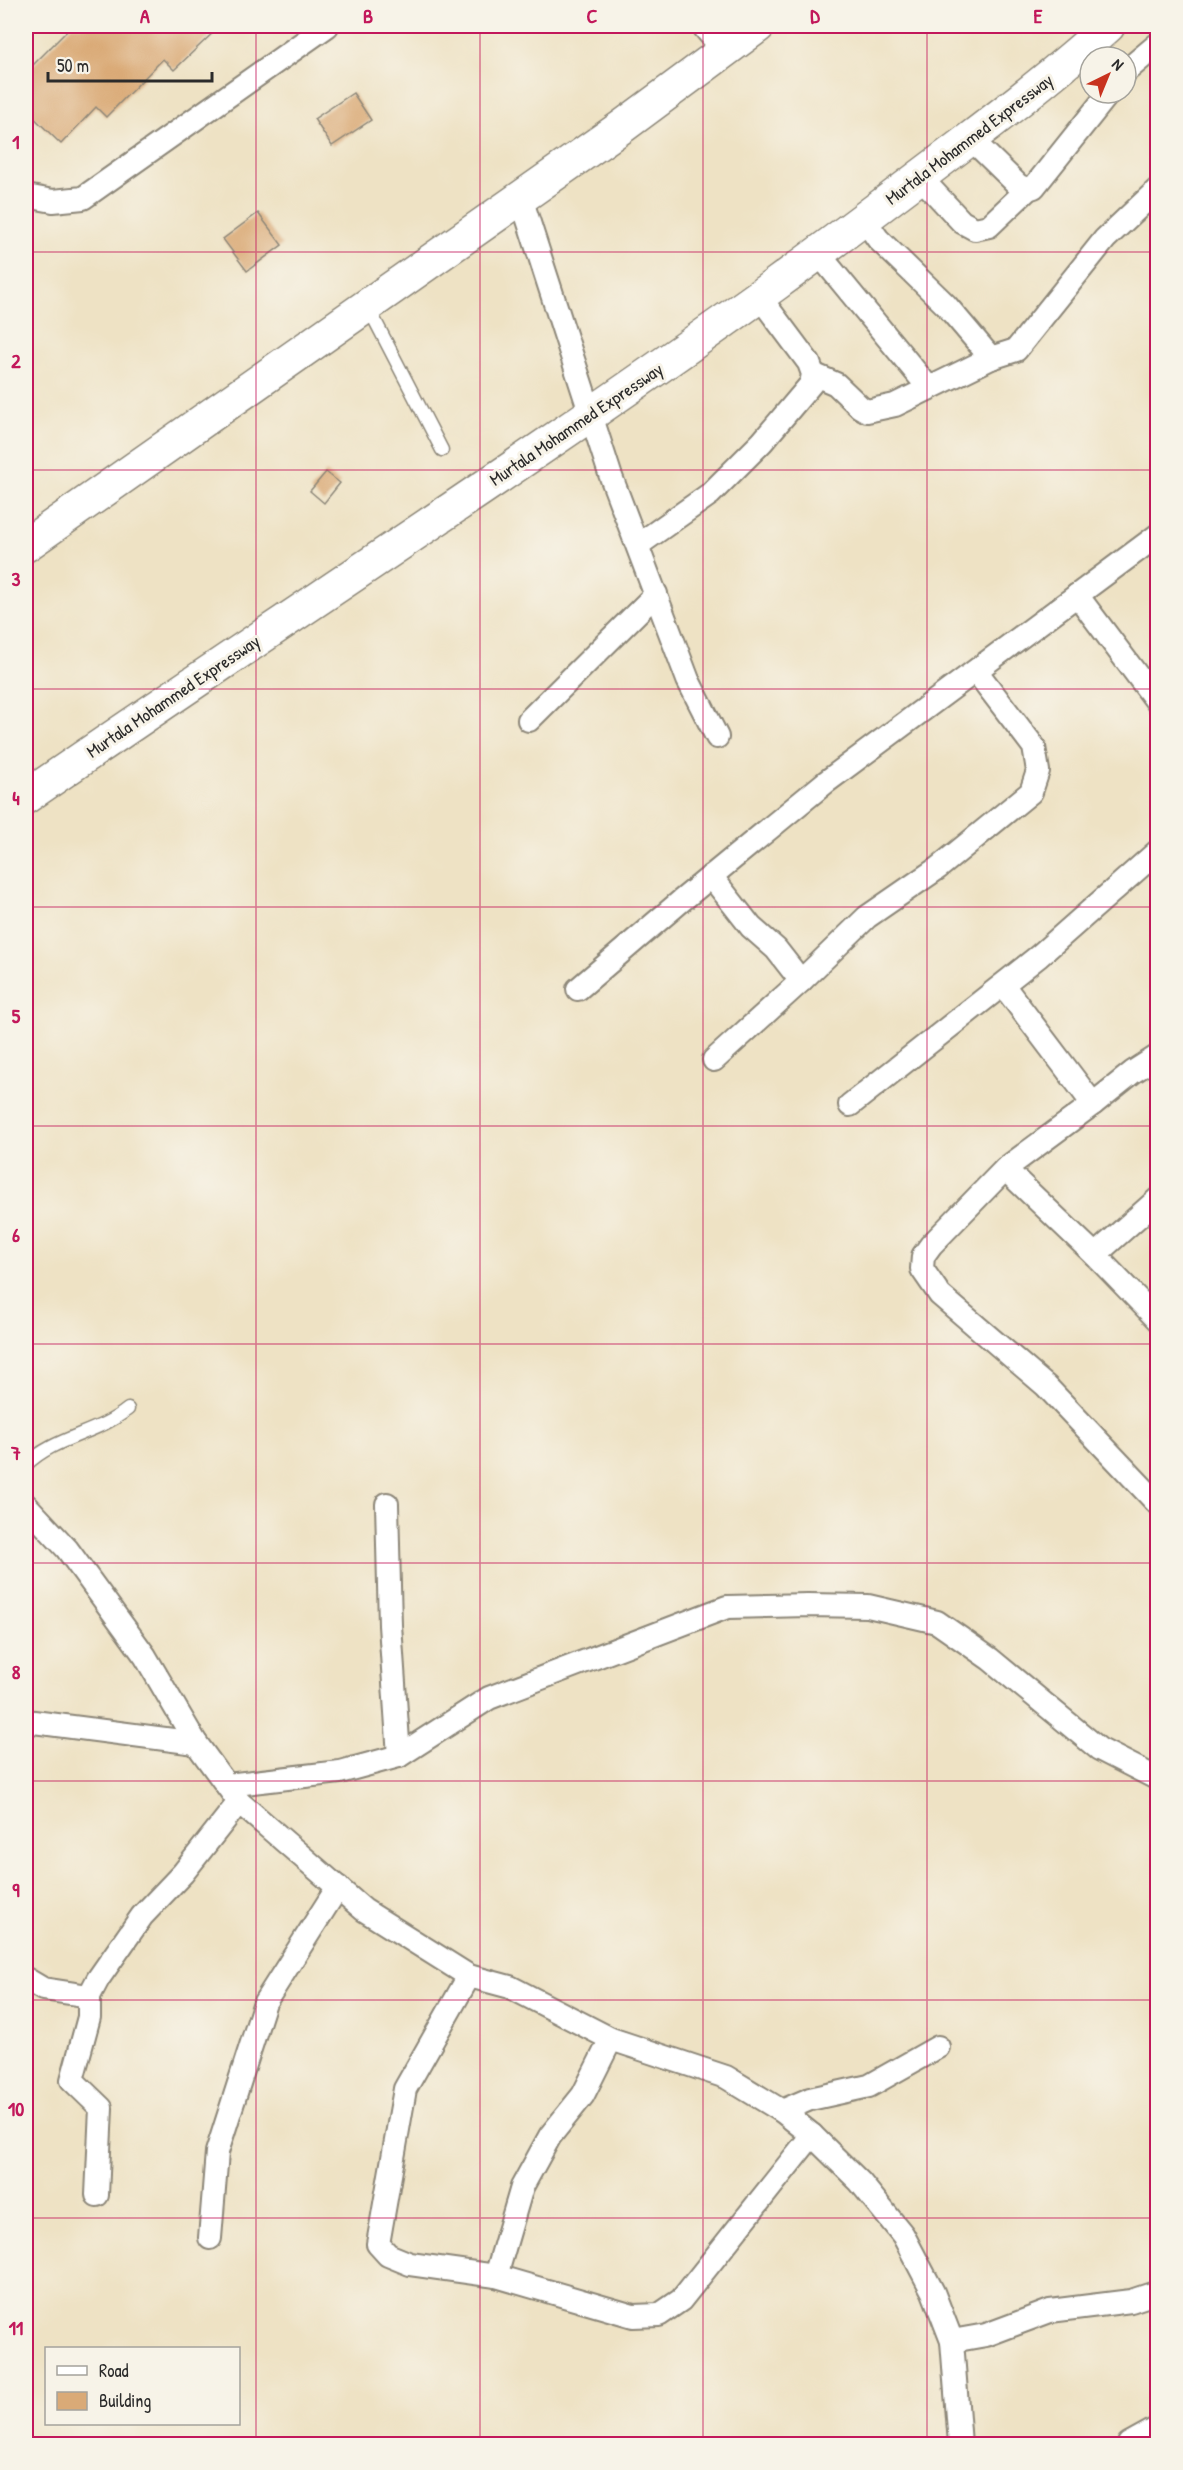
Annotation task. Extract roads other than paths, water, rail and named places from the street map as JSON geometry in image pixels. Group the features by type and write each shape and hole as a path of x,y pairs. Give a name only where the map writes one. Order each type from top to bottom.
{"main road":[{"path":"26,545 623,126 758,26"},
{"name":"Murtala Mohammed Expressway","path":"26,797 168,698 590,415 759,296 1062,68 1108,26"}],"street":[{"path":"26,196 53,201 82,198 327,26"},
{"path":"703,26 724,51"},
{"path":"1138,61 1158,45"},
{"path":"920,177 962,222 975,230 989,226 1028,189 1034,187 1099,105"},
{"path":"970,138 1019,186 1028,189"},
{"path":"813,374 836,384 867,411 895,405 992,358 1016,350 1105,239 1158,189"},
{"path":"521,198 610,474 688,680 717,736"},
{"path":"864,219 878,239 946,305 992,358"},
{"path":"818,253 929,388"},
{"path":"638,545 710,494 762,442 811,384 813,374 809,363 759,296"},
{"path":"579,989 711,876 826,782 1158,535"},
{"path":"529,720 656,594"},
{"path":"1077,595 1158,703"},
{"path":"714,1060 867,917 938,868 1031,792 1038,771 1034,747 976,671"},
{"path":"850,1105 1003,985 1158,851"},
{"path":"711,876 751,927 776,950 801,981"},
{"path":"1003,985 1094,1104"},
{"path":"1158,1056 1133,1072 1094,1104 1005,1169 931,1245 924,1256 922,1269 940,1295 1046,1386 1158,1504"},
{"path":"1005,1169 1095,1255 1158,1320"},
{"path":"1095,1255 1158,1199"},
{"path":"387,1504 390,1625 399,1756"},
{"path":"26,1505 67,1549 145,1656 196,1743 233,1794 364,1910 469,1976 510,1988 611,2039 726,2077 782,2111 812,2135 860,2182 903,2235 933,2292 952,2341 960,2445"},
{"path":"97,2195 101,2108 72,2080 89,2017 90,1996 98,1979 142,1916 183,1872 233,1794 340,1772 399,1756 489,1698 727,1607 868,1606 936,1622 990,1659 1099,1749 1158,1779"},
{"path":"26,1721 196,1743"},
{"path":"210,2238 217,2152 265,2002 338,1887"},
{"path":"469,1976 405,2089 378,2244 388,2255 410,2264 496,2276 633,2316 659,2315 681,2300 812,2135"},
{"path":"26,1979 43,1989 90,1996"},
{"path":"496,2276 522,2187 550,2136 583,2095 611,2039"},
{"path":"782,2111 810,2099 869,2085 938,2047"},
{"path":"952,2341 986,2335 1050,2311 1131,2301 1158,2292"},
{"path":"1130,2445 1158,2428"}],"lane":[{"path":"368,306 442,450"},
{"path":"26,1465 37,1455 110,1422 128,1409"}]}
